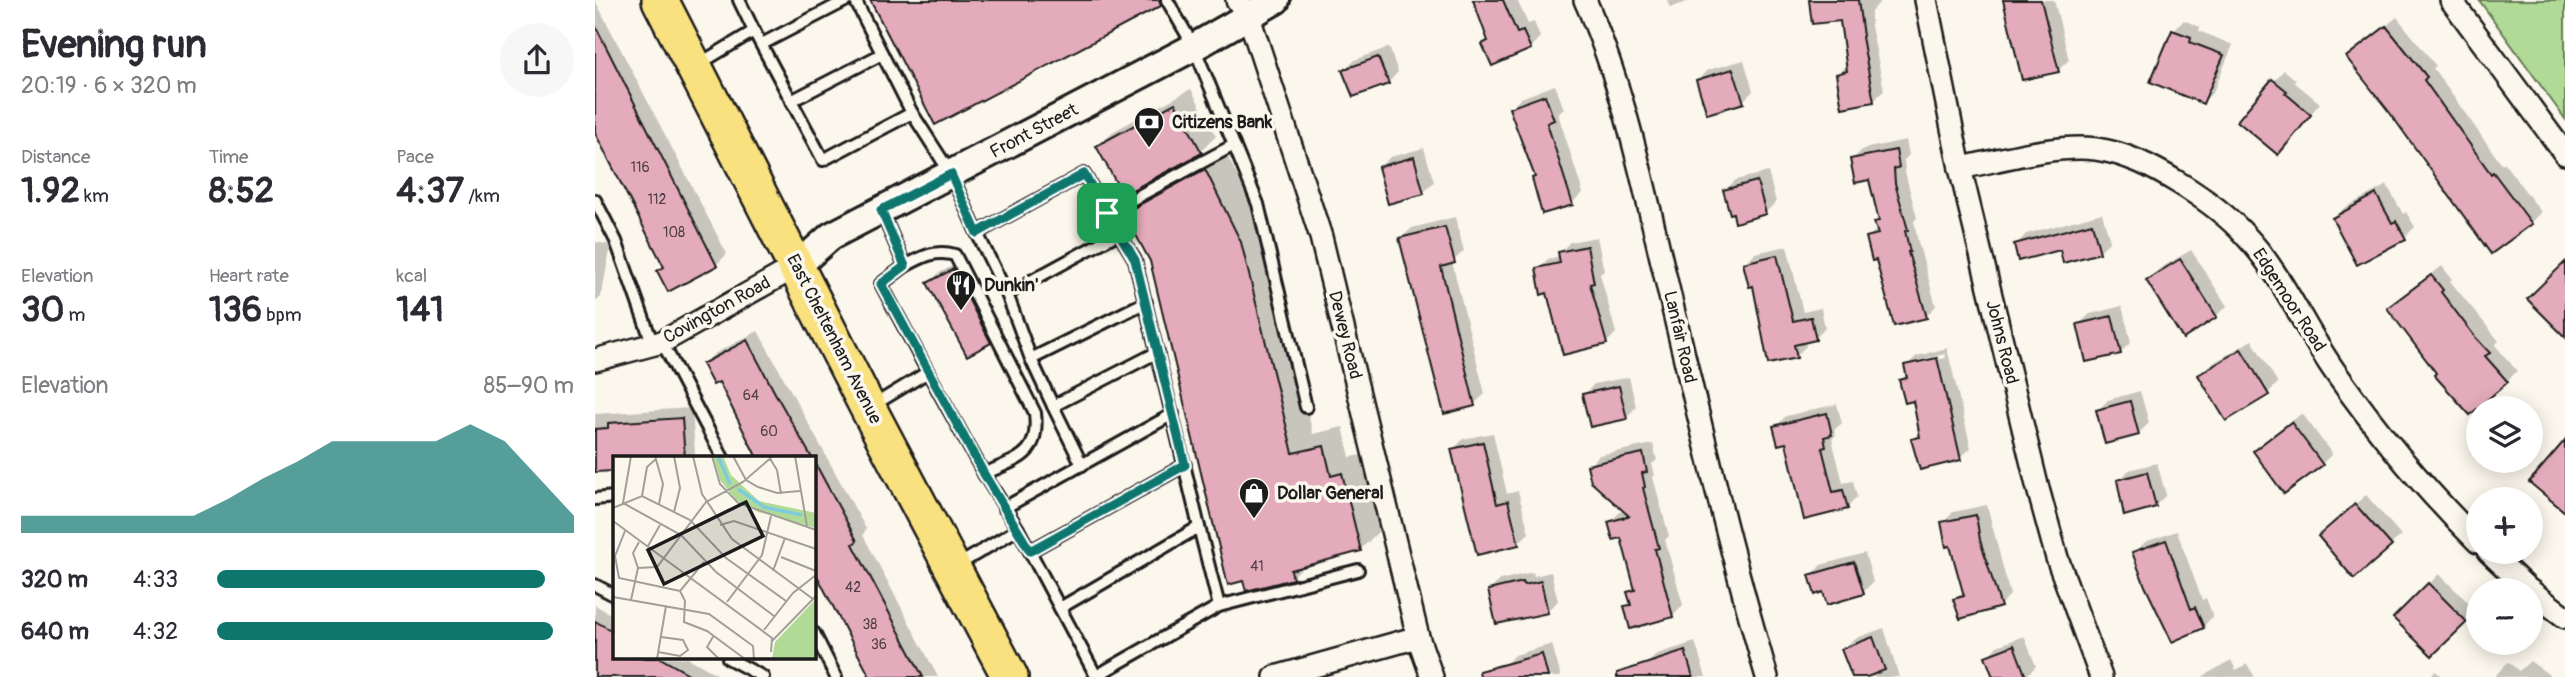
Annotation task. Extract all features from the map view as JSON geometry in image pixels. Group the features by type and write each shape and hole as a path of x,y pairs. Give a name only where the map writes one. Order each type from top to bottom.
{"highway":[{"name":"East Cheltenham Avenue","path":"660,0 868,408 1010,677"}],"street":[{"name":"Front Street","path":"797,266 831,236 1194,47 1243,8 1276,0"},
{"name":"Lanfair Road","path":"1584,0 1598,31 1631,135 1734,566 1767,677"},
{"name":"Johns Road","path":"1926,0 1960,168 2057,558 2101,677"},
{"path":"2451,0 2565,154"},
{"name":"Dewey Road","path":"1243,8 1321,237 1418,637 1432,677"},
{"name":"Edgemoor Road","path":"1960,168 2063,149 2096,149 2128,157 2160,171 2190,190 2245,235 2267,262 2336,374 2391,447 2466,529"},
{"name":"Covington Road","path":"595,360 657,343 797,266"},
{"path":"2502,564 2517,578"},
{"path":"2543,600 2565,617"},
{"path":"1275,677 1418,637"}],"lane":[{"path":"739,0 823,160 912,114"},
{"path":"762,44 847,0"},
{"path":"855,0 912,114 951,174 1007,294 1031,359 1082,465"},
{"path":"1167,0 1194,47 1258,204 1306,407"},
{"path":"694,67 754,31"},
{"path":"791,101 882,54"},
{"path":"1107,213 1234,145"},
{"path":"977,233 1084,174 1135,260 1219,606"},
{"path":"595,200 616,241 657,343 722,456"},
{"path":"881,210 905,266"},
{"path":"595,224 608,226"},
{"path":"1007,294 1119,233"},
{"path":"984,474 1019,458 1033,446 1038,432 1035,413 955,255 941,251 927,254 881,284 984,474 1018,529 1096,676 1219,606 1358,570"},
{"path":"1031,359 1146,302"},
{"path":"1053,406 1158,352"},
{"path":"868,408 928,372"},
{"path":"1004,508 1173,414"},
{"path":"1030,551 1185,465"},
{"path":"595,499 613,497"},
{"path":"1060,608 1199,527"},
{"path":"952,568 1018,529"},
{"path":"595,584 613,594"},
{"path":"815,636 836,677"},
{"path":"732,660 763,677"}],"green space":[{"path":"2479,0 2565,0 2565,119"}],"building":[{"path":"870,0 1159,0 1161,6 935,125"},
{"path":"1473,0 1503,0 1517,33 1523,31 1531,49 1492,66 1482,44 1488,41"},
{"path":"1809,0 1858,0 1874,102 1842,108 1836,74 1847,71 1840,21 1812,24"},
{"path":"2003,0 2041,0 2059,72 2022,80"},
{"path":"595,25 717,266 668,292 657,271 664,267 595,133"},
{"path":"2386,26 2427,77 2424,80 2491,174 2493,172 2532,224 2491,254 2390,113 2346,57"},
{"path":"2172,30 2191,37 2190,42 2224,55 2203,104 2150,82"},
{"path":"1378,57 1389,84 1353,97 1342,70"},
{"path":"1733,69 1744,103 1707,114 1696,80"},
{"path":"2272,79 2311,115 2278,155 2237,121"},
{"path":"1545,95 1554,120 1547,123 1573,205 1542,214 1532,178 1535,177 1509,108"},
{"name":"Citizens Bank","path":"1175,103 1202,153 1123,195 1096,146"},
{"path":"1896,150 1899,167 1894,169 1895,183 1908,230 1905,231 1908,252 1927,318 1894,326 1876,260 1872,261 1866,237 1878,234 1874,222 1879,221 1869,180 1855,183 1850,159"},
{"path":"1414,157 1424,194 1388,204 1378,167"},
{"path":"1205,169 1241,242 1293,453 1324,446 1331,476 1342,473 1361,551 1291,570 1293,579 1246,591 1243,581 1228,585 1150,261 1124,213"},
{"path":"1757,181 1766,214 1735,223 1723,190"},
{"path":"2376,194 2392,223 2396,221 2406,239 2357,265 2332,218"},
{"path":"2092,223 2100,253 2063,263 2060,250 2018,261 2014,244"},
{"path":"1445,227 1455,263 1441,267 1475,406 1444,414 1399,238"},
{"path":"1587,246 1594,283 1590,284 1607,344 1563,355 1547,293 1541,295 1536,268 1560,263 1558,252"},
{"path":"1777,255 1793,321 1811,317 1816,340 1794,345 1797,358 1768,364 1753,286 1749,287 1743,263"},
{"path":"2180,259 2217,317 2183,339 2146,280"},
{"path":"2565,262 2565,337 2527,299"},
{"name":"Dunkin'","path":"953,269 991,343 967,356 927,283"},
{"path":"2431,275 2443,290 2441,292 2490,353 2485,356 2508,382 2492,396 2466,396 2466,411 2434,375 2436,373 2387,308"},
{"path":"2112,316 2121,354 2086,362 2077,324"},
{"path":"747,340 811,456 756,456 719,382 713,385 702,364"},
{"path":"2241,349 2269,395 2226,421 2198,375"},
{"path":"1937,358 1961,460 1920,470 1911,439 1920,437 1913,401 1905,403 1899,380 1907,378 1904,365"},
{"path":"1619,386 1627,419 1590,427 1582,394"},
{"path":"2130,401 2139,435 2105,444 2096,410"},
{"path":"1827,413 1832,435 1824,437 1826,447 1822,448 1833,492 1843,490 1848,509 1804,520 1786,443 1778,445 1773,426"},
{"path":"682,418 685,456 613,456 613,471 595,472 595,429 608,428 608,423"},
{"path":"2291,422 2323,465 2284,494 2253,451"},
{"path":"2565,440 2565,512 2543,494 2543,487 2535,487 2529,482 2537,473 2543,473 2543,466"},
{"path":"1483,442 1497,504 1508,501 1519,545 1477,555 1451,449"},
{"path":"1643,453 1647,472 1642,473 1643,488 1659,548 1655,549 1673,617 1630,629 1624,606 1631,605 1627,592 1635,590 1621,538 1613,540 1608,522 1629,516 1591,482 1587,465"},
{"path":"815,463 857,541 854,546 923,677 870,677 815,572"},
{"path":"2147,472 2156,507 2124,516 2117,480"},
{"path":"2355,504 2392,546 2354,579 2318,536"},
{"path":"1976,515 1980,540 2001,607 1960,619 1953,599 1964,596 1950,546 1946,547 1941,522"},
{"path":"2166,540 2191,609 2195,607 2204,628 2172,642 2132,552"},
{"path":"1854,562 1864,594 1827,605 1823,592 1815,595 1809,575"},
{"path":"1541,581 1548,613 1496,624 1488,590"},
{"path":"2428,583 2466,623 2432,656 2393,618"},
{"path":"595,621 613,631 613,660 664,660 694,677 595,677"},
{"path":"1873,637 1885,670 1867,677 1852,677 1841,649"},
{"path":"2014,645 2026,677 1993,677 1985,656"},
{"path":"1685,651 1693,677 1617,677 1617,673"},
{"path":"1542,654 1548,677 1480,677 1479,671"}],"place":[{"name":"Citizens Bank","path":"1149,149"},
{"name":"Dunkin'","path":"961,312"},
{"name":"Dollar General","path":"1254,520"}],"route":[{"path":"951,174 977,233 1084,174 1107,213 1135,260 1185,465 1030,551 984,474 881,284 905,266 881,210 951,174"}]}
